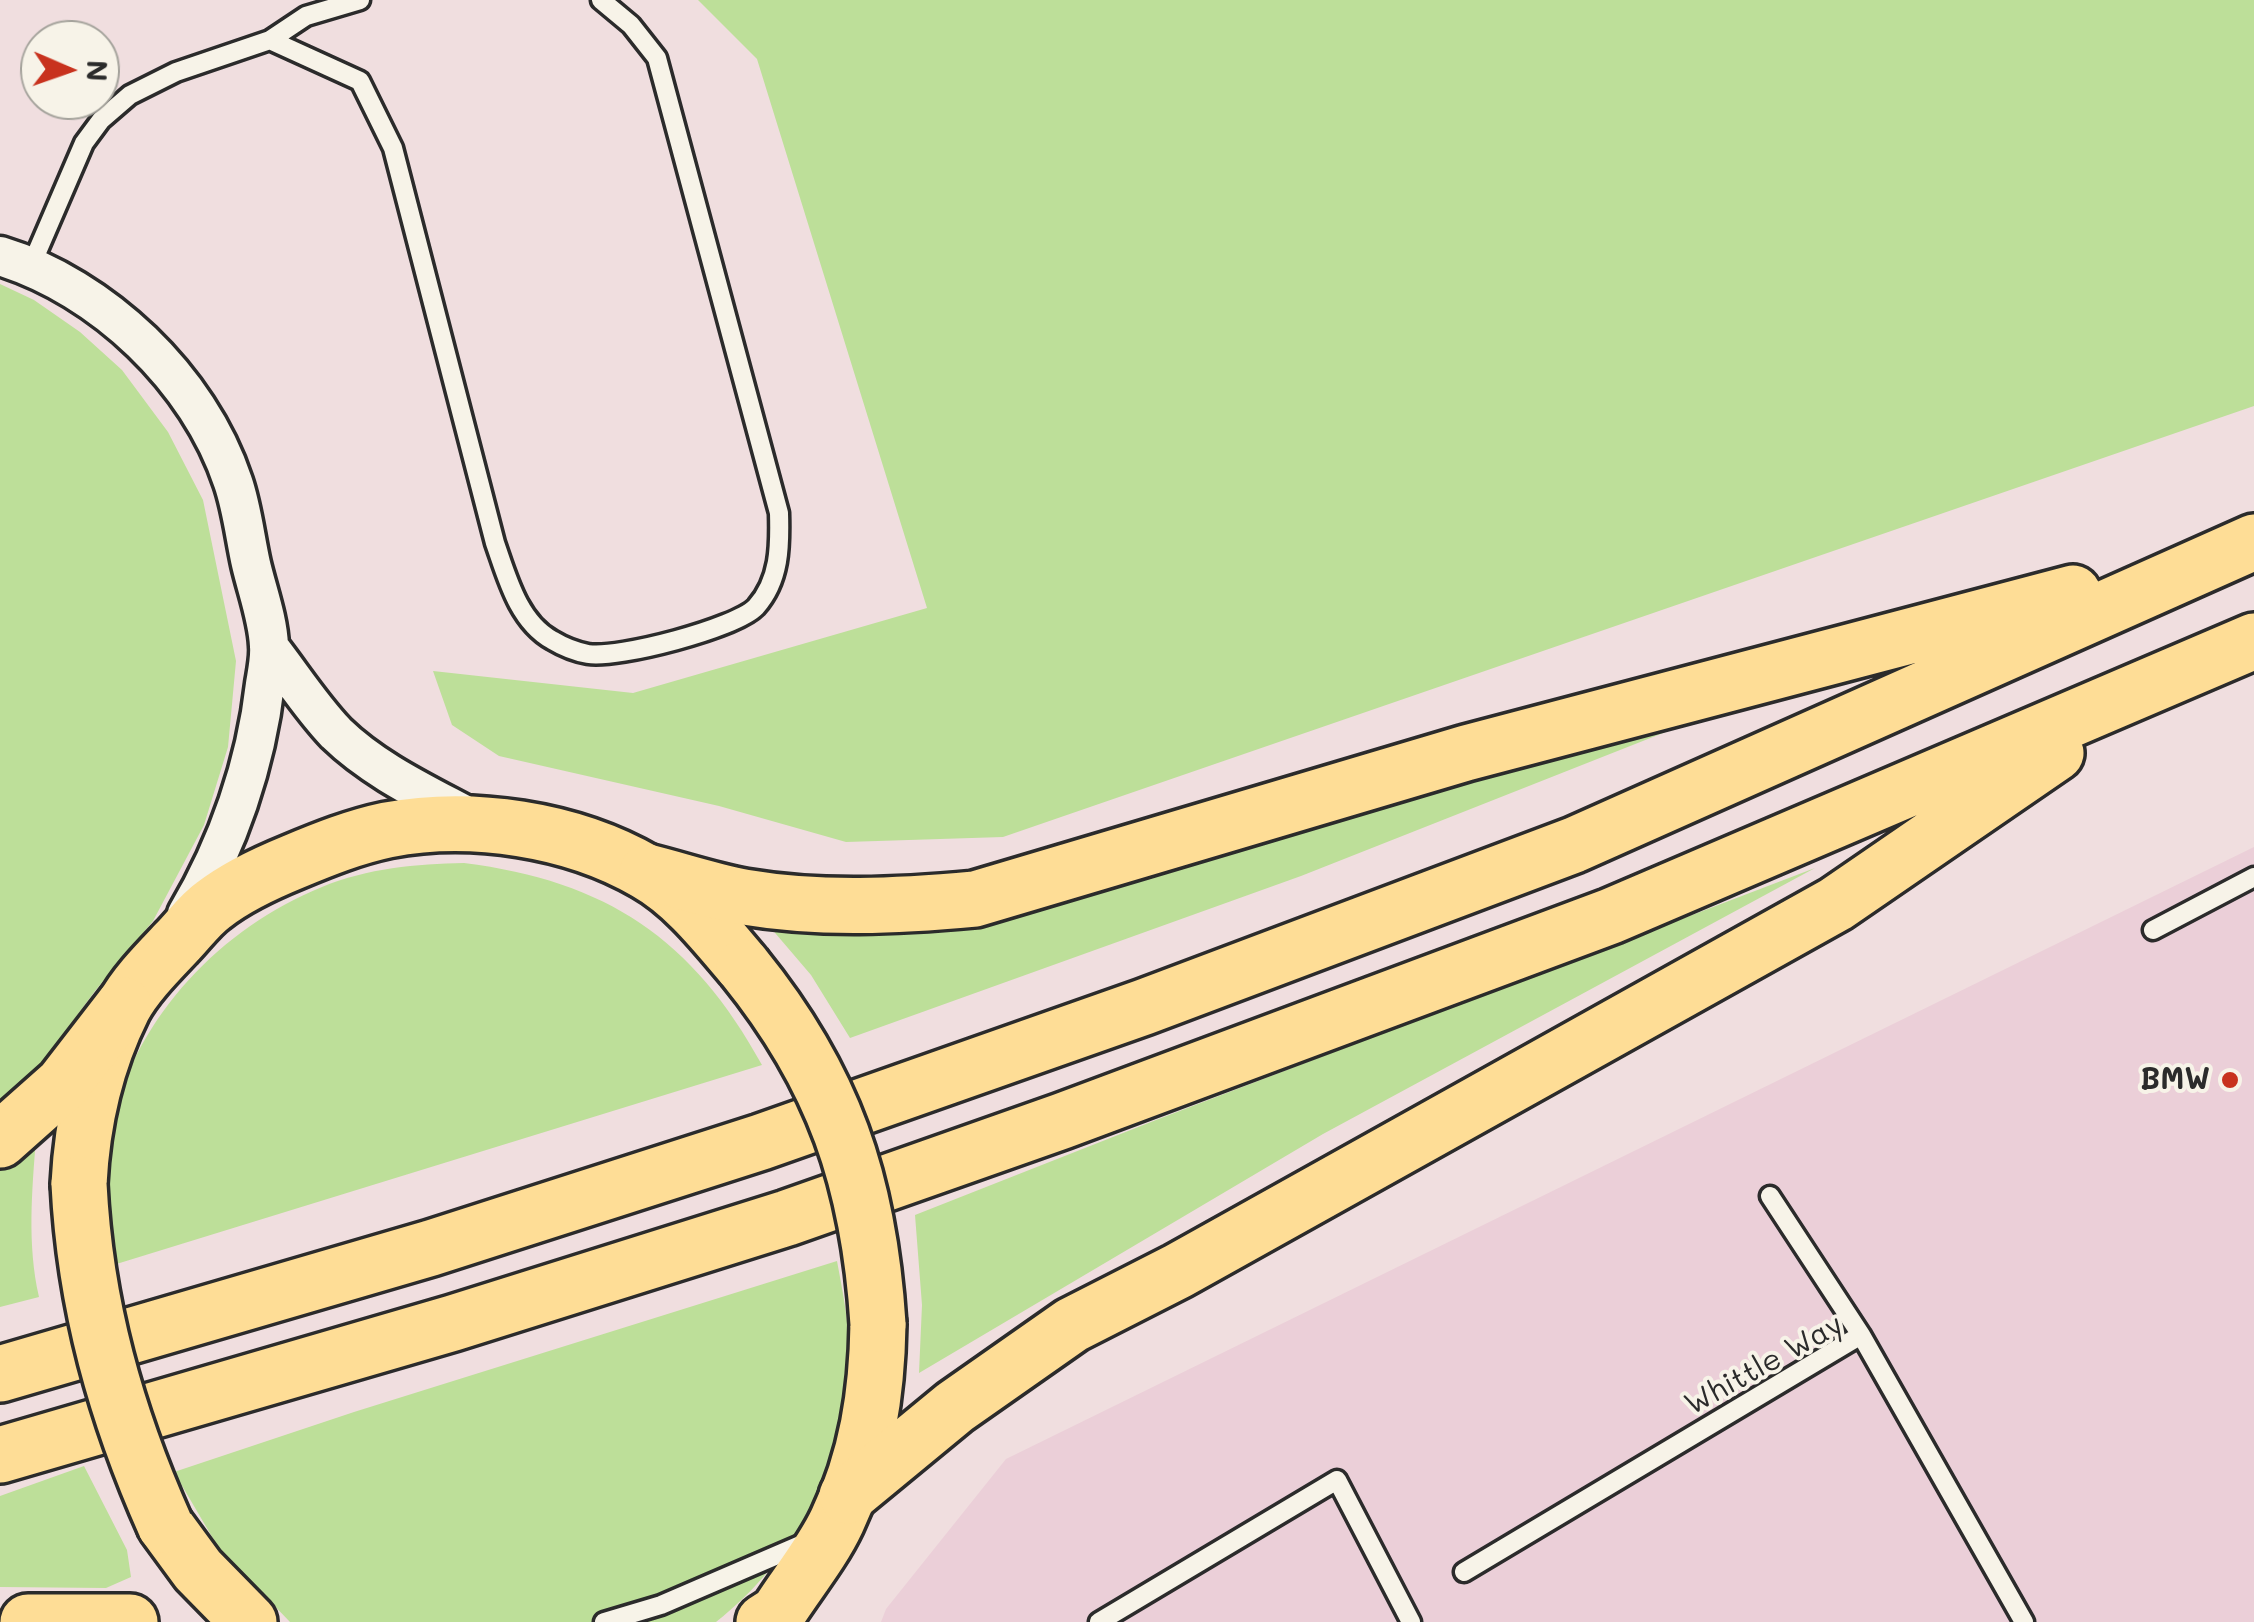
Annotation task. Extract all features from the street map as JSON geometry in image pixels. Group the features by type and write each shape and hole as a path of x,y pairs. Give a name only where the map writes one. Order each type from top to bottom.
{"highway":[{"path":"0,1140 64,1084 160,959 213,905 267,872 337,844 387,830 437,824 485,825 570,842 646,872 743,897 826,906 900,906 975,899 1466,753 2242,547"},
{"path":"0,1374 430,1248 761,1142 1144,1007 1574,844 2242,547"},
{"path":"0,1455 453,1322 787,1218 1062,1121 1611,916 2254,641"},
{"path":"841,1510 956,1407 1072,1325 1178,1271 1836,904 2153,686"},
{"path":"646,872 679,896 781,1013 831,1105 866,1214 878,1324 874,1406 841,1510 772,1619"},
{"path":"124,1005 104,1054 81,1143 78,1184 90,1300 112,1392 165,1526 198,1570 249,1622"},
{"path":"28,1622 130,1622"}],"street":[{"path":"16,261 109,312 148,347 178,384 233,481 270,647 261,722 236,807 210,874 160,959"},
{"path":"270,647 334,730 361,755 485,825"}],"lane":[{"path":"16,261 101,120 130,95 176,72 270,40 306,16 360,0"},
{"path":"270,40 360,81 392,148 495,543 516,600 549,639 589,654 610,654 638,650 735,621 754,608 770,587 780,545 779,513 657,58 631,25 600,0"},
{"path":"2152,930 2254,877"},
{"path":"1770,1196 1861,1335"},
{"name":"Whittle Way","path":"1464,1572 1861,1335 2024,1622"},
{"path":"1098,1622 1336,1480 1411,1622"},
{"path":"604,1622 660,1605 801,1546 841,1510"}],"shaded area":[{"path":"2254,847 2254,1622 881,1622 886,1609 1006,1459"}],"green space":[{"path":"698,0 2254,0 2254,406 1003,837 846,842 719,806 499,756 452,725 433,671 633,693 927,608 757,59"},
{"path":"0,284 34,300 80,332 122,370 168,432 203,500 236,661 228,747 204,825 153,921 27,1083 0,1109"},
{"path":"1815,673 1301,876 850,1038 811,975 770,927"},
{"path":"464,863 561,884 641,924 675,950 706,983 762,1065 110,1266 102,1232 101,1201 111,1123 141,1046 189,980 250,926 322,887 392,868"},
{"path":"1815,868 1323,1134 919,1373 922,1305 915,1215"},
{"path":"36,1138 32,1237 39,1297 0,1307 0,1168"},
{"path":"837,1261 849,1360 846,1397 826,1471 792,1539 770,1569 716,1622 290,1622 218,1547 174,1472 354,1412"},
{"path":"84,1466 127,1550 131,1577 106,1588 0,1587 0,1496"}],"place":[{"name":"BMW","path":"2230,1080"}]}
